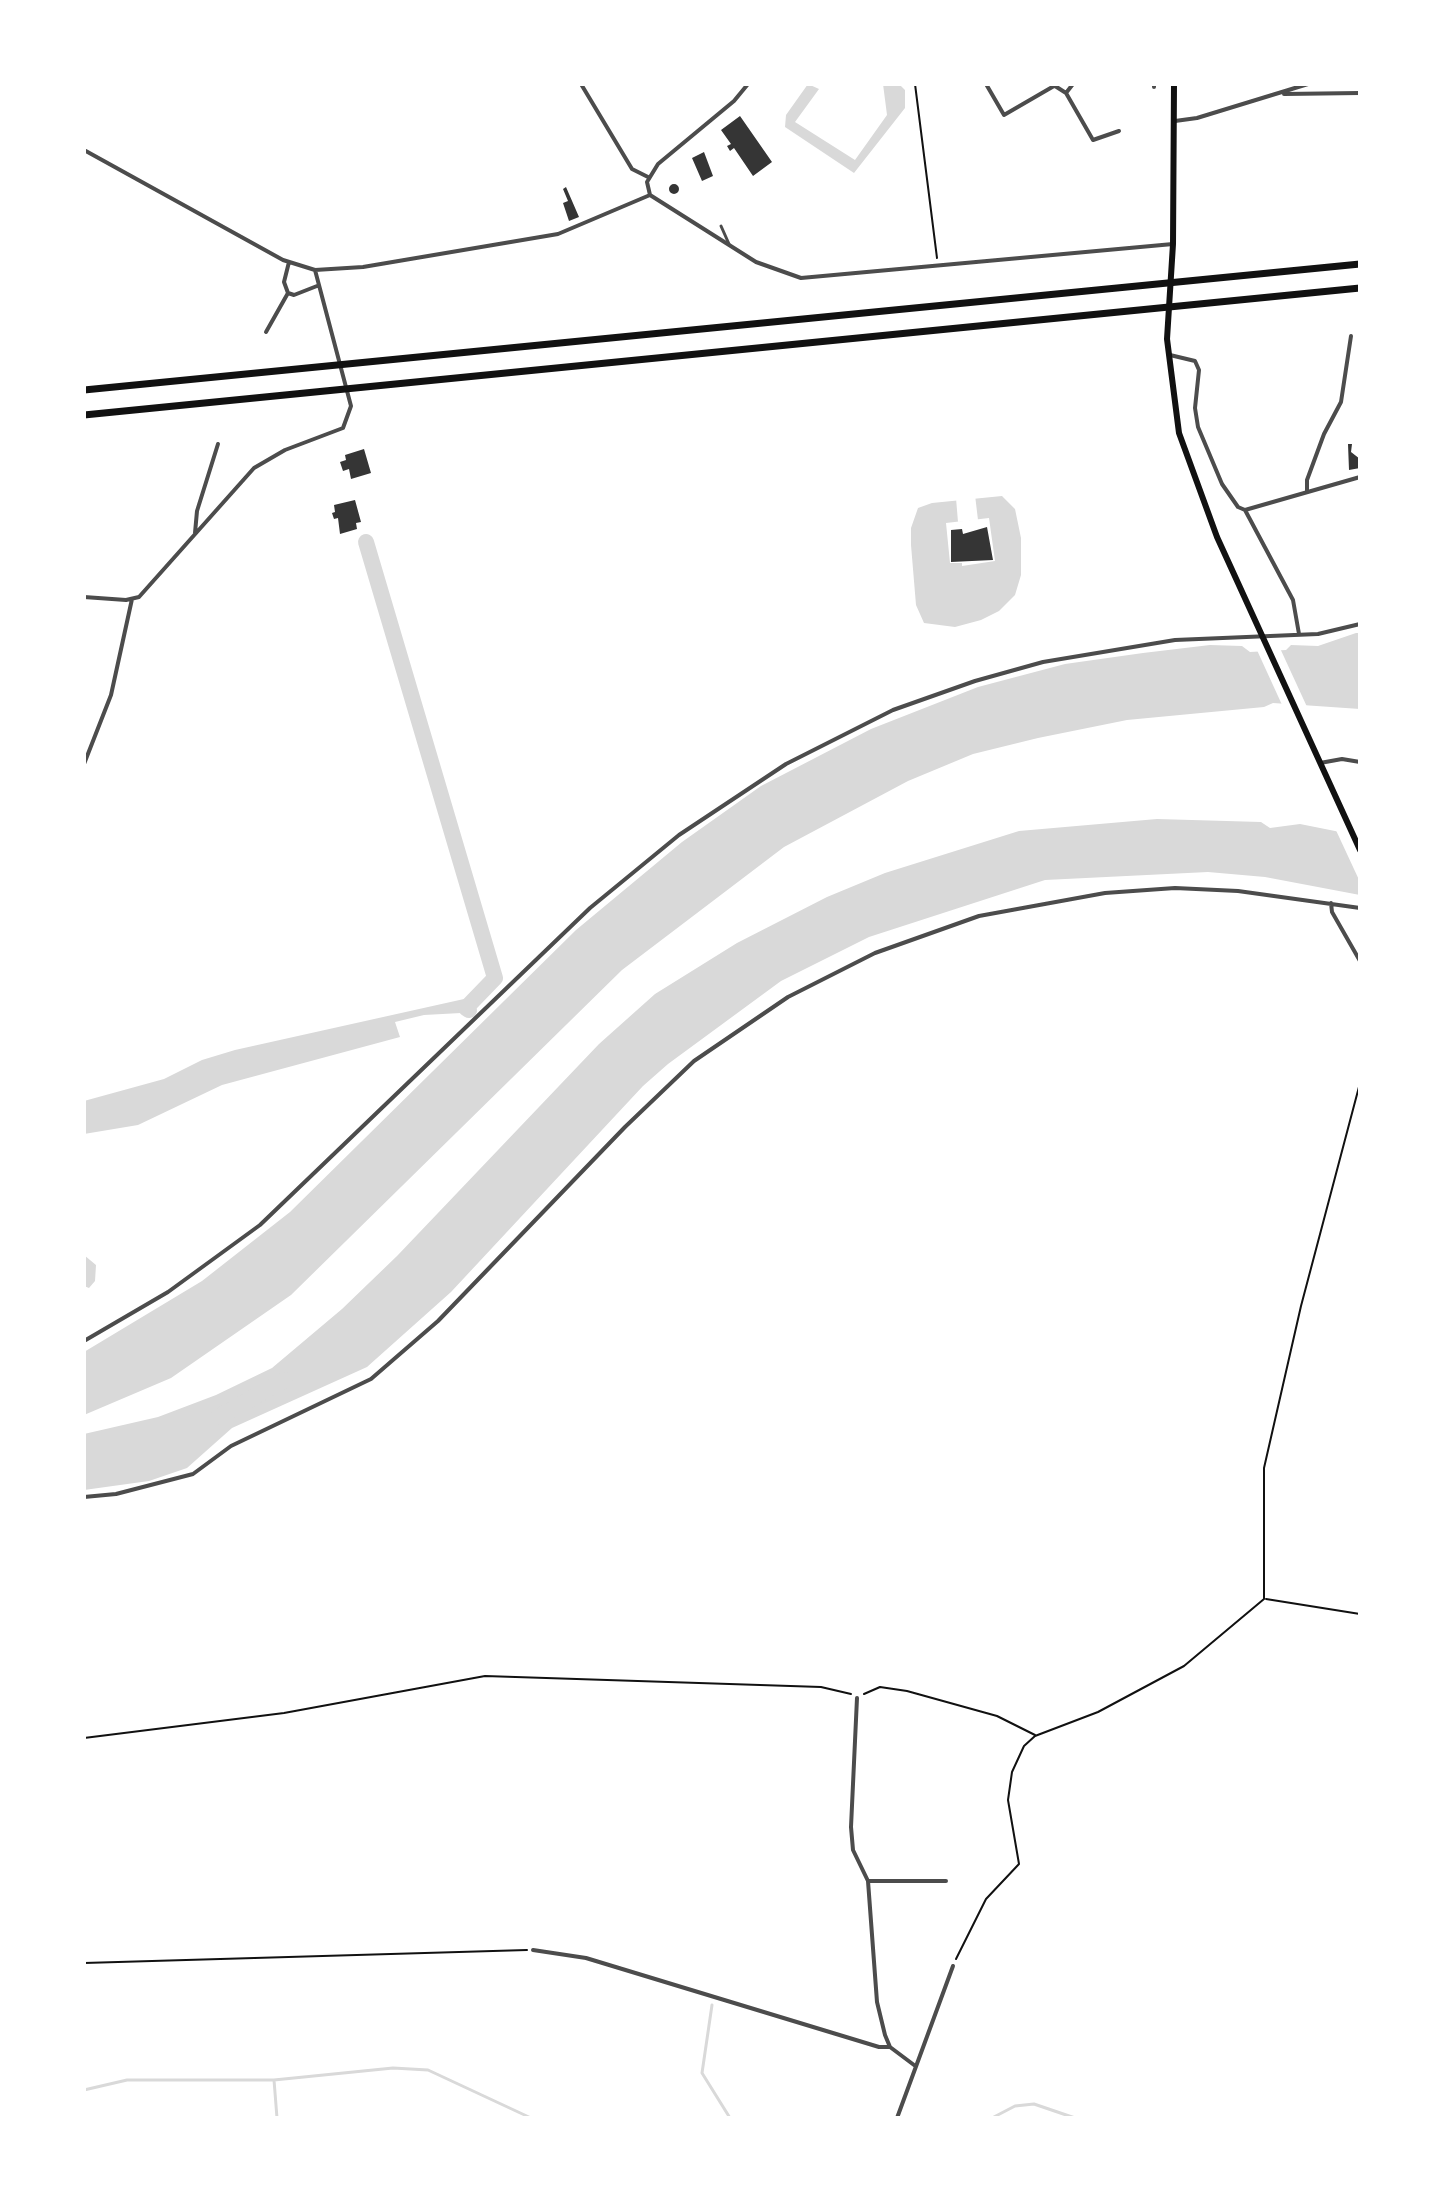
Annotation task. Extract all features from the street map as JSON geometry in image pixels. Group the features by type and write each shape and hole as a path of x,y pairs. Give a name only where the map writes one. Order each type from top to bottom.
{"highway":[{"path":"84,390 1360,264"},
{"path":"84,415 965,330 1360,288"}],"main road":[{"path":"1174,84 1173,244 1168,355 1186,454 1253,618 1360,850"}],"street":[{"path":"581,84 632,169 655,179"},
{"path":"648,177 734,101 748,84"},
{"path":"986,84 1004,115 1054,85 1066,93 1093,140 1119,131"},
{"path":"1066,93 1073,84"},
{"path":"1175,121 1308,84"},
{"path":"1277,94 1360,93"},
{"path":"84,150 289,262 315,270 363,267 558,234 653,194"},
{"path":"648,177 653,194 730,247 777,273 801,278 1173,244"},
{"path":"721,226 730,247"},
{"path":"266,332 288,293 284,282 289,262"},
{"path":"84,597 132,599 145,593 254,468 285,450 335,434 349,419 351,406 348,391 315,270"},
{"path":"288,293 294,295 317,286"},
{"path":"1307,492 1307,480 1324,434 1341,402 1351,336"},
{"path":"1168,355 1195,361 1199,370 1195,418 1222,484 1238,507 1245,510 1293,600 1299,634"},
{"path":"194,536 197,511 218,444"},
{"path":"1245,510 1360,477"},
{"path":"84,764 111,695 132,599"},
{"path":"84,1341 168,1292 260,1225 590,908 669,843 760,779 893,710 1018,668 1165,641 1318,634 1360,624"},
{"path":"1320,763 1342,759 1360,762"},
{"path":"84,1497 116,1494 193,1474 231,1446 371,1379 438,1321 671,1081 756,1016 842,968 933,929 1068,897 1146,889 1210,889 1360,908"},
{"path":"1331,903 1332,912 1360,961"},
{"path":"857,1698 851,1827 853,1850 868,1881 877,2002 890,2047"},
{"path":"868,1881 946,1881"},
{"path":"533,1950 586,1958 879,2047 890,2047 914,2065"},
{"path":"897,2118 953,1966"}],"path":[{"path":"910,84 916,86 937,266"},
{"path":"1264,1599 1264,1468 1301,1306 1360,1083"},
{"path":"953,1966 986,1899 1018,1867 1020,1860 1008,1800 1020,1751 1035,1736 1098,1712 1184,1666 1264,1599 1360,1614"},
{"path":"84,1738 284,1713 485,1676 821,1687 857,1698 880,1687 907,1691 997,1716 1035,1736"},
{"path":"84,1963 533,1950"}],"shaded area":[{"path":"808,84 819,89 795,122 855,160 887,115 883,84 899,84 905,90 905,108 854,173 785,127 786,115"},
{"path":"1002,496 1015,509 1021,538 1021,575 1015,595 999,611 955,627 924,623 916,605 911,528 918,508 932,503","holes":["989,518 995,561 962,566 962,563 950,563 946,523"]},
{"path":"1360,633 1360,709 1273,703 1264,707 1127,720 1038,738 973,754 908,781 784,847 622,970 291,1295 171,1378 84,1415 84,1352 202,1281 290,1212 576,930 682,842 761,786 871,729 978,687 1065,664 1210,645 1242,646 1250,652 1286,650 1291,645 1318,646"},
{"path":"1157,819 1261,822 1270,828 1300,824 1360,836 1360,895 1265,877 1208,872 1045,880 869,937 781,981 668,1064 643,1086 451,1292 367,1367 232,1428 187,1468 149,1481 84,1490 84,1434 158,1417 216,1395 272,1368 342,1309 397,1256 599,1044 655,994 737,943 827,897 885,873 1019,831"},
{"path":"464,999 466,1008 461,1013 424,1015 395,1022 400,1037 222,1085 138,1125 84,1134 84,1101 164,1079 202,1060 235,1050"},
{"path":"84,1255 96,1265 95,1281 89,1288 84,1286"}],"pier":[{"path":"975,495 978,520 958,522 956,498"},
{"path":"1279,646 1308,709 1283,707 1256,648"},
{"path":"1334,826 1360,832 1360,882"}],"building":[{"path":"740,116 772,162 753,176 734,148 730,151 727,146 731,144 721,130"},
{"path":"704,152 713,176 702,181 692,158"},
{"path":"674,184 679,189 674,194 669,189"},
{"path":"566,187 579,217 569,221 563,203 568,201 563,189"},
{"path":"1348,444 1352,444 1351,452 1360,459 1360,468 1349,470"},
{"path":"364,449 371,473 351,479 349,469 343,471 340,462 346,460 345,455"},
{"path":"355,500 361,522 356,523 357,529 340,534 338,518 334,519 332,513 335,512 334,505"},
{"path":"987,527 993,560 951,562 951,530 962,529 963,534"}],"waterway":[{"path":"366,542 495,978 466,1008 469,1010"},
{"path":"218,1417 285,1380"},
{"path":"712,2005 702,2073 730,2118"},
{"path":"84,2090 127,2080 274,2080 393,2068 428,2070 531,2118"},
{"path":"274,2080 277,2118"},
{"path":"992,2118 1015,2106 1034,2104 1075,2118"}]}
